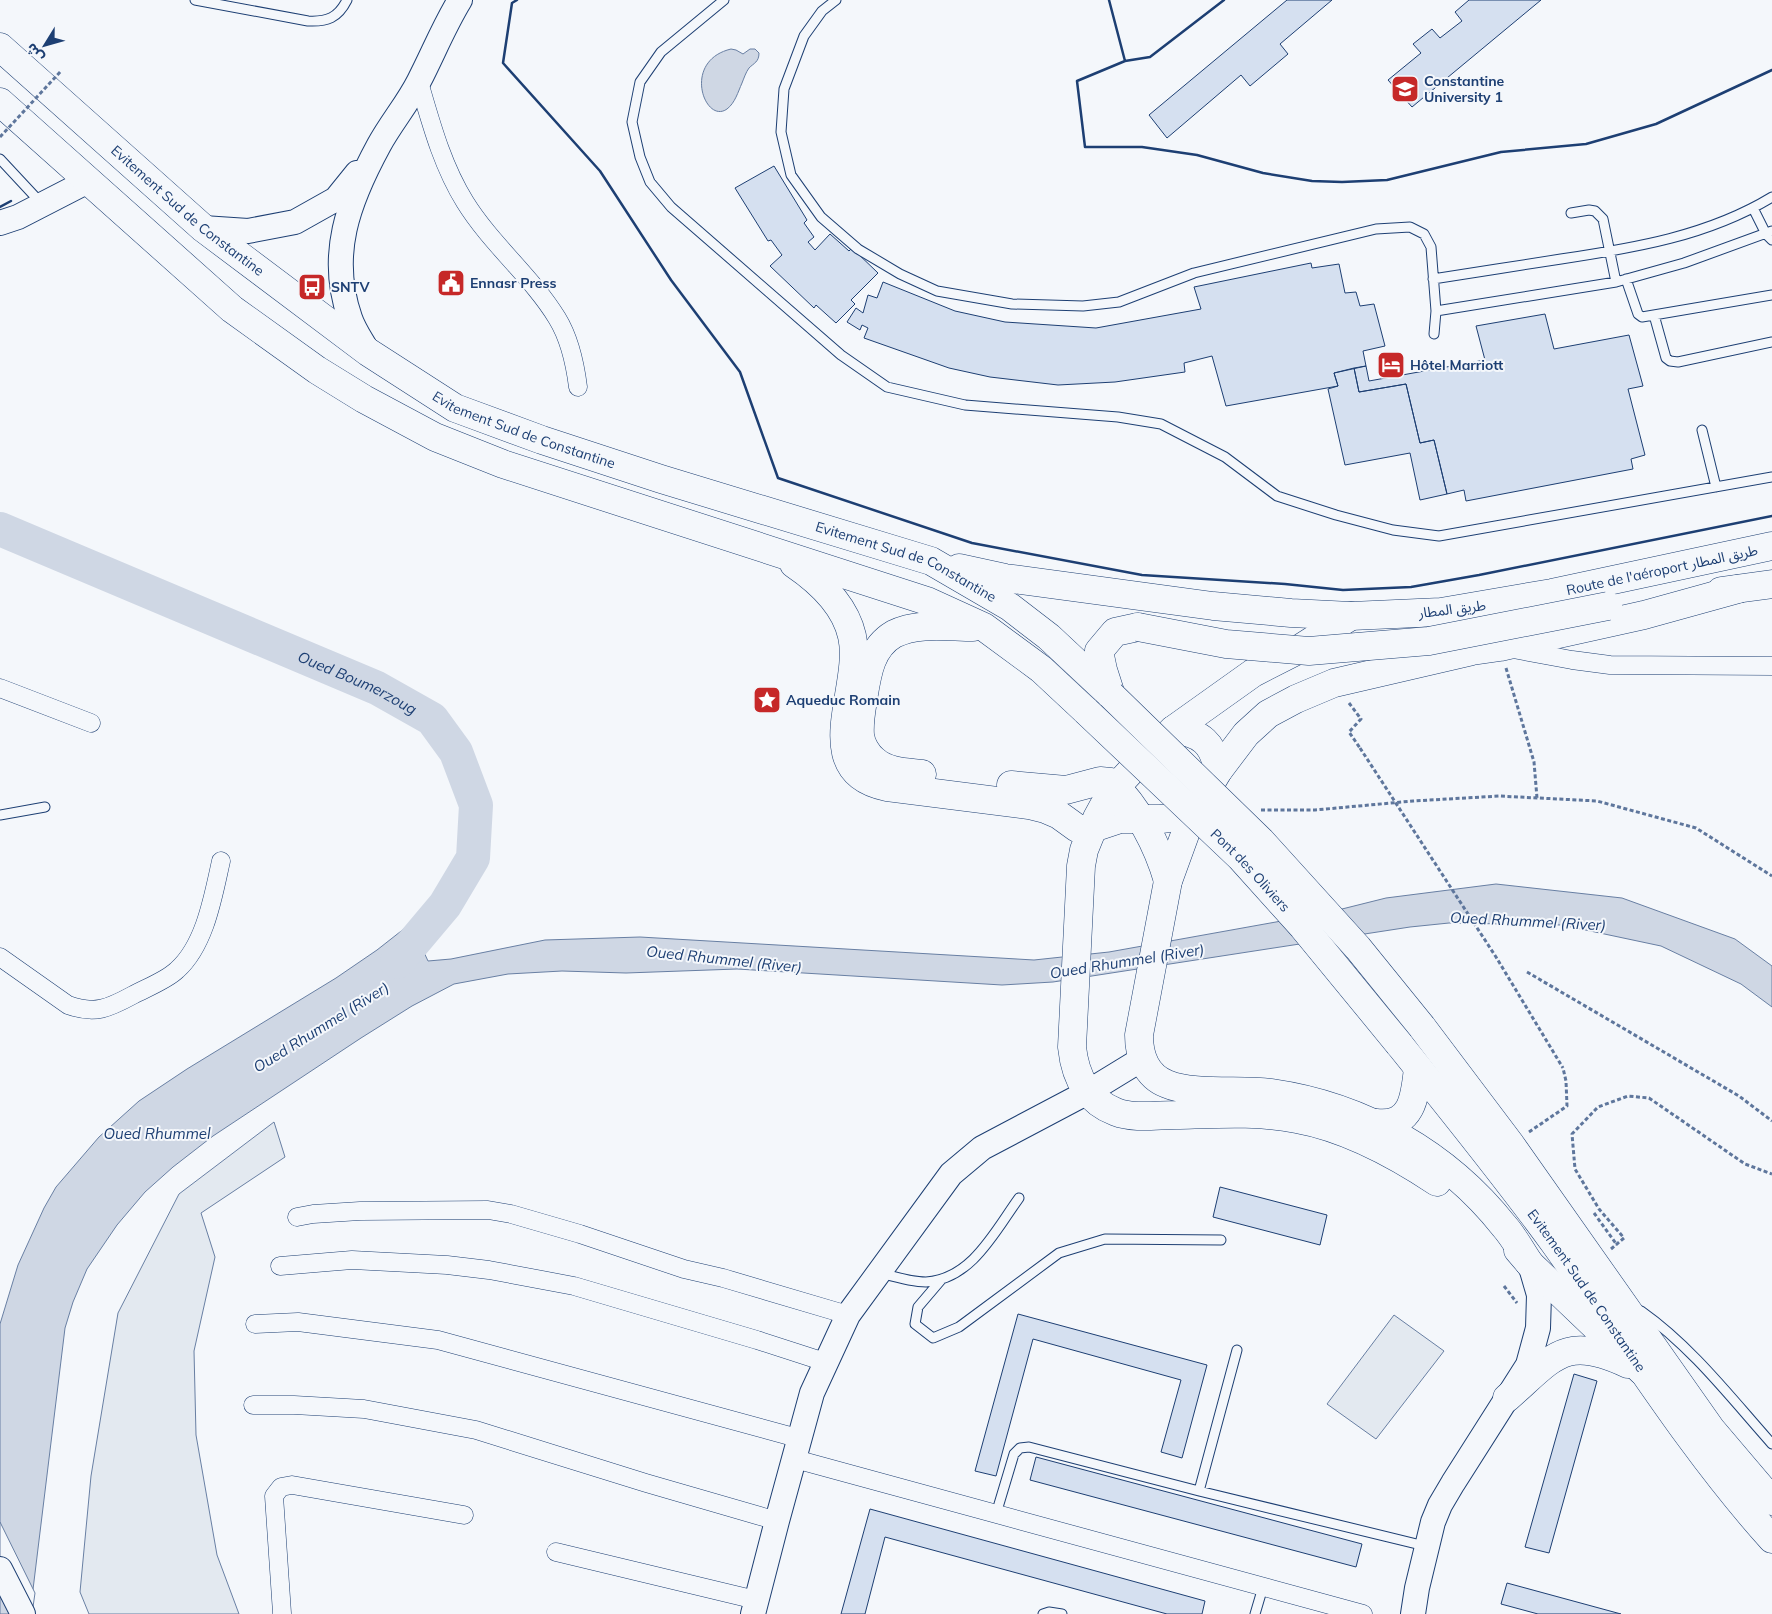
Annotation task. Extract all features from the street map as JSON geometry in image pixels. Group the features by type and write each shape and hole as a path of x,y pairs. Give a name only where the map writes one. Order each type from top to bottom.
{"highway":[{"name":"Evitement Sud de Constantine","path":"0,47 203,228 368,352 454,408 542,440 661,479 931,561 1010,608 1049,637 1110,695"},
{"name":"Evitement Sud de Constantine","path":"0,102 232,309 317,370 364,399 435,437 504,464 927,601 984,628 1041,669 1086,710"},
{"name":"Route de l'aéroport طريق المطار","path":"1552,593 1772,546"},
{"path":"776,552 818,582 832,596 848,624 852,635 854,659 844,738 845,753 850,766 860,777 873,784 887,787 1045,808 1077,828 1092,829 1111,821 1166,819 1192,815"},
{"name":"طريق المطار","path":"931,561 1005,578 1212,606 1290,613 1351,616 1442,612 1552,593"},
{"name":"Route de l'aéroport طريق المطار","path":"1110,695 1100,650 1115,632 1138,627 1226,644 1309,651 1429,641 1608,606 1772,584"},
{"path":"1530,1264 1505,1226 1475,1193 1442,1163 1376,1123 1341,1109 1306,1099 1271,1093 1183,1088 1166,1084 1152,1074 1140,1047 1168,881 1192,815 1218,771 1246,734 1268,714 1296,699 1334,683 1472,651 1500,647 1644,615 1738,589"},
{"path":"1351,616 1296,651 1253,673 1173,730 1116,787 1097,818 1084,850 1079,884 1072,1047 1079,1079 1100,1104 1115,1112 1125,1114 1250,1113 1274,1115 1322,1124 1365,1141 1444,1187 1508,1240 1530,1264 1642,1371"},
{"path":"984,628 915,627 903,630 883,642 870,662 860,722 860,736 865,749 874,760 886,768 899,771 1043,789 1066,790 1100,781 1108,781 1116,787 1140,819 1157,848 1168,881"},
{"name":"Pont des Oliviers","path":"1110,695 1273,854 1358,948 1422,1027"},
{"name":"Pont des Oliviers","path":"1086,710 1246,863 1303,926 1399,1044"},
{"path":"1173,730 1185,731 1204,741 1216,760 1218,771"},
{"name":"Evitement Sud de Constantine","path":"1422,1027 1511,1145 1711,1430 1772,1501"},
{"name":"Evitement Sud de Constantine","path":"1399,1044 1494,1163 1555,1244 1705,1459 1772,1539"},
{"path":"1376,1123 1391,1123 1399,1120 1407,1113 1412,1105 1418,1068"},
{"path":"1507,1398 1548,1361 1564,1352 1580,1349 1595,1351 1611,1356 1642,1371"}],"main road":[{"path":"368,352 351,320 342,289 340,257 344,225 356,194 379,146 419,82 460,0"},
{"path":"203,228 248,231 295,222 336,198 379,146"},
{"path":"0,223 18,217 88,181"},
{"path":"754,1607 812,1393 848,1315 951,1174 982,1148 1088,1092 1140,1047"},
{"path":"1413,1614 1417,1588 1433,1522 1440,1505 1528,1365 1538,1328 1539,1295 1530,1264"},
{"path":"0,1569 23,1614"}],"street":[{"path":"419,82 433,130 452,179 480,224 557,318 568,340 575,363 578,387"},
{"path":"1500,647 1610,665 1772,666"},
{"path":"0,688 91,723"},
{"path":"0,958 68,1004 80,1009 104,1009 115,1005 177,971 193,952 210,910 221,861"},
{"path":"297,1217 313,1214 378,1210 488,1210 511,1214 560,1228 684,1269 723,1278 848,1315"},
{"path":"280,1266 352,1260 430,1264 489,1270 574,1286 825,1362"},
{"path":"255,1324 298,1322 438,1340 798,1449 996,1514 1363,1614"},
{"path":"253,1406 294,1405 364,1409 476,1430 776,1521"},
{"path":"280,1613 274,1496 281,1487 292,1485 464,1515"},
{"path":"556,1552 754,1607"}],"lane":[{"path":"195,0 321,22 333,17 343,8 347,0"},
{"path":"724,0 660,52 640,82 632,122 640,157 650,182 671,207 841,355 887,387 965,405 1118,417 1161,424 1225,457 1277,496 1336,515 1393,530 1439,536 1772,477"},
{"path":"836,0 822,11 804,36 784,89 781,132 792,175 821,217 858,249 900,274 937,291 1012,304 1083,306 1118,302 1194,273 1376,229 1410,227 1424,234 1431,247 1436,311 1434,334"},
{"path":"0,160 42,205"},
{"path":"1433,279 1610,252 1680,237 1723,222 1772,197"},
{"path":"1436,311 1621,281 1770,235 1753,208"},
{"path":"1571,214 1590,210 1600,214 1603,219 1610,252 1621,281 1638,314 1642,316 1772,295"},
{"path":"1654,315 1666,358 1670,361 1678,362 1772,342"},
{"path":"1702,430 1716,487"},
{"path":"0,815 45,807"},
{"path":"878,1272 925,1282 941,1280 955,1274 968,1266 979,1254 1020,1198"},
{"path":"941,1280 918,1307 915,1324 933,1338 959,1327 1058,1253 1105,1240 1221,1240"},
{"path":"1614,1293 1658,1324 1684,1346 1772,1444"},
{"path":"1199,1491 1236,1350"},
{"path":"996,1514 1014,1454 1020,1448 1029,1447 1199,1491 1428,1546"},
{"path":"1255,1614 1263,1586"},
{"path":"1042,1614 1049,1612 1062,1614"}],"path":[{"path":"0,137 61,71"},
{"path":"1500,647 1534,762 1537,798"},
{"path":"1334,683 1361,719 1350,732 1496,957 1563,1068 1566,1080 1567,1106 1511,1145"},
{"path":"1260,810 1315,810 1413,801 1499,796 1597,801 1696,828 1772,876"},
{"path":"1527,972 1739,1096 1772,1120"},
{"path":"1594,1213 1616,1245 1624,1238 1599,1209 1575,1169 1572,1134 1598,1107 1628,1096 1649,1098 1744,1164 1772,1174"},
{"path":"1504,1286 1519,1305"}],"shaded area":[{"path":"274,1122 285,1157 201,1213 215,1257 194,1351 196,1435 217,1555 239,1614 89,1614 80,1592 91,1476 118,1313 179,1194"},
{"path":"1394,1315 1444,1351 1376,1439 1327,1404"}],"water":[{"path":"731,49 743,54 750,49 755,49 759,56 747,71 732,104 727,109 719,112 711,108 705,100 702,90 702,77 706,66 716,56"},
{"name":"Oued Rhummel","path":"1496,884 1622,898 1735,939 1772,966 1772,1007 1741,984 1661,946 1562,925 1449,923 1410,927 1053,982 1002,985 737,969 626,973 562,971 508,974 454,984 412,1006 361,1038 213,1136 145,1192 117,1225 87,1269 73,1302 65,1328 30,1614 0,1614 0,1324 18,1265 44,1208 56,1187 99,1137 139,1101 187,1069 336,978 377,950 419,917 434,934 422,948 428,961 451,959 545,940 640,937 1034,960 1109,952 1326,913 1386,898"}],"pier":[{"path":"0,1522 35,1593 32,1614 0,1592"}],"building":[{"path":"1287,0 1332,0 1280,44 1288,54 1250,86 1241,75 1167,138 1149,115"},
{"path":"1469,0 1541,0 1412,107 1388,80 1421,53 1413,44 1432,29 1440,38 1462,21 1455,12"},
{"path":"774,166 807,220 804,223 814,237 808,242 815,250 830,234 849,251 852,248 878,273 851,300 855,304 836,323 816,305 814,308 770,266 782,255 771,240 768,241 735,188"},
{"path":"1311,263 1312,268 1339,264 1345,293 1356,292 1360,306 1374,304 1385,346 1363,351 1366,366 1334,373 1338,386 1226,406 1212,356 1184,363 1185,372 1115,382 1058,385 990,377 949,368 864,338 868,328 862,325 860,330 847,322 856,308 863,313 868,295 877,298 883,282 955,311 1005,322 1096,328 1201,309 1194,287"},
{"path":"1545,314 1554,349 1629,335 1643,386 1628,389 1645,455 1631,459 1633,469 1466,501 1464,490 1447,494 1434,440 1420,443 1406,384 1359,392 1354,368 1366,366 1369,381 1485,360 1476,326"},
{"path":"1354,368 1359,392 1406,384 1420,443 1434,440 1447,494 1420,500 1410,453 1345,465 1328,389 1338,386 1334,373"},
{"path":"1220,1187 1327,1215 1320,1245 1213,1217"},
{"path":"1018,1314 1207,1365 1182,1458 1161,1452 1181,1380 1033,1339 996,1476 975,1471"},
{"path":"1574,1374 1597,1381 1549,1553 1525,1547"},
{"path":"1036,1457 1362,1544 1356,1567 1030,1480"},
{"path":"870,1509 1205,1601 1202,1614 1167,1614 885,1537 865,1614 841,1614"},
{"path":"1507,1583 1621,1614 1538,1614 1501,1604"}],"waterway":[{"name":"Oued Boumerzoug","path":"0,529 377,688 432,719 456,752 476,805 473,858 445,905 397,962"}],"wall":[{"path":"517,0 512,3 503,63 600,171 671,280 740,372 778,478 972,543 1142,575 1285,584 1343,590 1411,587 1772,516"},
{"path":"1109,0 1125,61"},
{"path":"1224,0 1150,57 1125,61 1077,81 1085,147 1142,147 1197,155 1263,173 1312,181 1387,180 1501,152 1586,144 1656,124 1772,70"},
{"path":"0,207 11,201"}],"place":[{"name":"Constantine University 1","path":"1405,89"},
{"name":"Ennasr Press","path":"451,283"},
{"name":"SNTV","path":"312,287"},
{"name":"Hôtel Marriott","path":"1391,365"},
{"name":"Aqueduc Romain","path":"767,700"}],"water label":[{"name":"Oued Rhummel (River)","path":"1528,921"},
{"name":"Oued Rhummel (River)","path":"724,959"},
{"name":"Oued Rhummel (River)","path":"1127,961"},
{"name":"Oued Rhummel (River)","path":"321,1027"}]}
